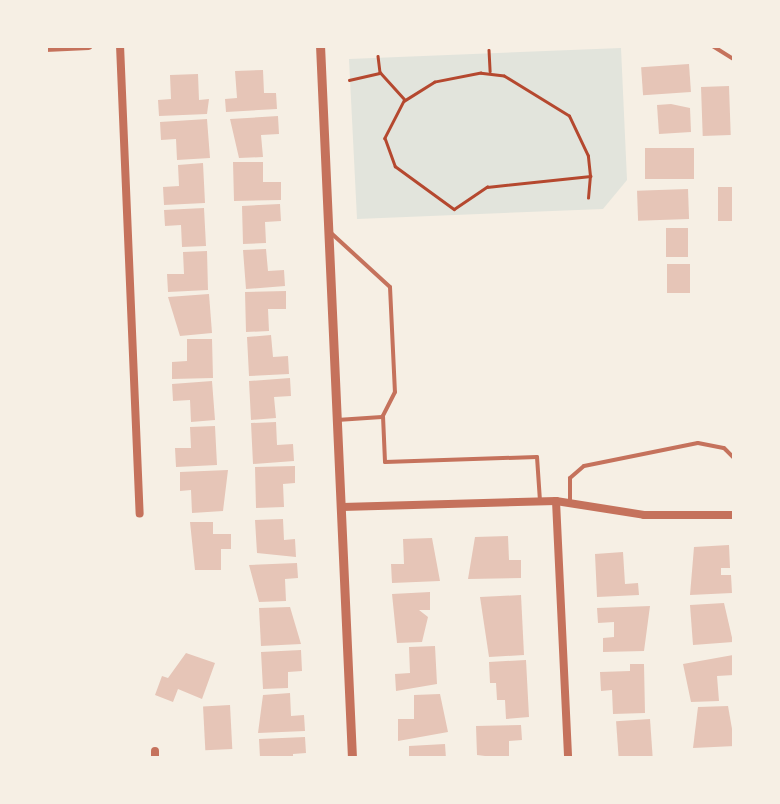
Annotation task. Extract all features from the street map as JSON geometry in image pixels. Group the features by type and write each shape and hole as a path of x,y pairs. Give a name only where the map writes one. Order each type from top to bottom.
{"street":[{"path":"45,47 88,45"},
{"path":"120,45 140,514"},
{"path":"320,45 352,759"},
{"path":"342,507 556,501 660,516 735,515"},
{"path":"556,501 568,759"}],"lane":[{"path":"711,45 735,60"},
{"path":"328,230 390,287 395,392 383,416 385,462 537,457 540,501"},
{"path":"338,420 383,416"},
{"path":"570,502 570,478 584,466 698,443 724,448 735,459"}],"path":[{"path":"490,50 490,73"},
{"path":"378,56 380,72"},
{"path":"349,80 380,72 393,80 404,101"},
{"path":"588,198 590,176 582,135 569,116 534,89 490,73 435,82 404,101 385,138 387,156 438,203 454,209 487,188 590,176"}],"shaded area":[{"path":"621,48 627,180 603,209 357,219 349,59"}],"building":[{"path":"689,64 691,92 643,95 641,67"},
{"path":"263,70 264,93 276,93 277,109 226,112 225,99 237,98 235,71"},
{"path":"198,74 199,100 209,99 207,114 159,116 158,100 171,99 170,75"},
{"path":"729,86 731,135 703,136 701,87"},
{"path":"657,105 690,108 691,132 659,134"},
{"path":"278,116 279,134 261,135 263,157 239,158 230,119"},
{"path":"207,119 210,158 177,160 176,139 161,140 160,122"},
{"path":"645,148 694,148 694,179 645,179"},
{"path":"233,162 263,162 263,182 281,182 281,200 234,201"},
{"path":"203,163 205,203 164,205 163,187 179,186 178,165"},
{"path":"718,187 735,187 735,221 718,221"},
{"path":"688,189 689,219 638,221 637,191"},
{"path":"280,204 281,221 265,222 266,243 243,244 242,206"},
{"path":"204,208 206,246 182,247 181,225 165,226 164,210"},
{"path":"666,228 688,228 688,257 666,257"},
{"path":"266,249 268,271 284,270 285,286 246,289 243,250"},
{"path":"207,251 208,290 168,292 167,274 184,274 183,252"},
{"path":"667,264 690,264 690,293 667,293"},
{"path":"286,291 286,309 268,309 269,331 246,332 245,292"},
{"path":"209,294 212,333 180,336 168,297"},
{"path":"271,335 273,357 288,356 289,374 249,376 247,337"},
{"path":"187,339 212,339 213,378 172,379 172,362 187,361"},
{"path":"290,378 291,396 274,397 276,418 251,420 249,381"},
{"path":"212,381 215,420 191,422 190,400 173,401 172,384"},
{"path":"276,422 277,445 293,444 294,461 253,464 251,423"},
{"path":"215,426 217,465 176,467 175,448 191,448 190,427"},
{"path":"295,466 295,483 283,484 284,507 256,508 255,467"},
{"path":"228,470 223,511 192,513 191,490 180,491 180,472"},
{"path":"283,519 284,540 295,539 296,557 257,553 255,520"},
{"path":"190,522 213,522 213,534 231,534 231,549 221,549 221,570 195,570"},
{"path":"508,536 509,560 521,560 521,578 468,579 475,537"},
{"path":"432,538 440,581 392,583 391,564 404,564 403,539"},
{"path":"729,545 730,568 721,568 721,575 731,575 732,593 690,595 694,547"},
{"path":"623,552 625,584 638,583 639,595 597,597 595,554"},
{"path":"297,563 298,578 285,579 286,601 259,602 249,565"},
{"path":"430,592 430,610 419,610 428,617 422,642 397,643 392,594"},
{"path":"521,595 524,655 489,657 480,597"},
{"path":"724,603 733,642 693,645 690,605"},
{"path":"650,606 644,651 603,652 603,638 614,637 614,622 598,623 597,608"},
{"path":"290,607 301,644 261,646 259,608"},
{"path":"435,646 437,684 396,691 395,674 410,673 409,647"},
{"path":"301,650 302,671 288,672 288,688 263,689 261,652"},
{"path":"186,653 215,663 202,699 178,689 173,702 155,695 162,676 168,678"},
{"path":"733,655 734,675 717,676 719,701 691,702 683,664"},
{"path":"526,660 529,717 506,719 505,700 497,700 496,683 490,683 489,662"},
{"path":"630,664 644,664 645,713 613,714 612,690 601,691 600,672 630,671"},
{"path":"290,693 291,716 304,715 305,731 258,733 263,695"},
{"path":"440,694 448,732 398,741 398,719 414,719 414,695"},
{"path":"230,705 232,749 205,750 203,706"},
{"path":"728,706 735,746 693,748 698,707"},
{"path":"650,719 653,758 619,759 616,721"},
{"path":"521,725 522,740 509,741 509,759 477,755 476,726"},
{"path":"305,737 306,753 293,754 293,759 260,758 259,739"},
{"path":"445,744 446,759 409,759 409,746"}]}
